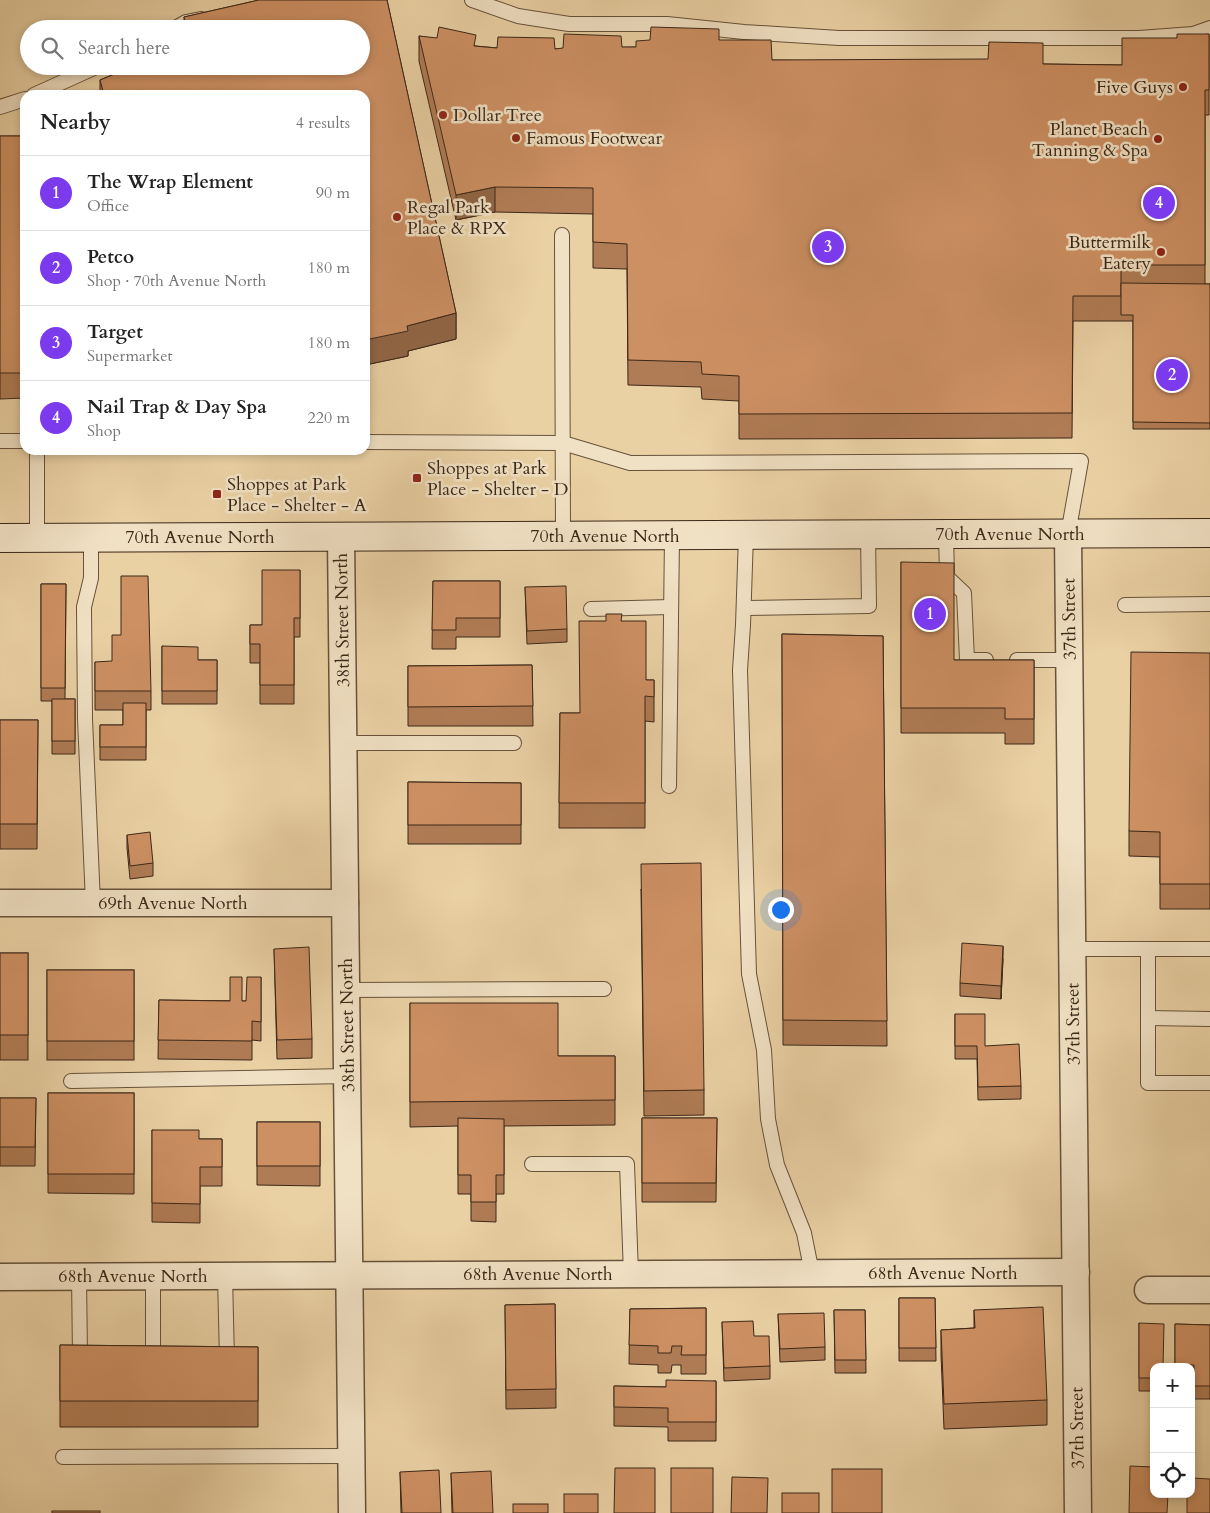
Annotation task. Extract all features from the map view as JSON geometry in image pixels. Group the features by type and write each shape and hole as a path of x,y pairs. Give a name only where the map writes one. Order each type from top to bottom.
{"street":[{"name":"70th Avenue North","path":"0,538 1210,533"},
{"name":"37th Street","path":"1068,534 1078,1513"},
{"name":"38th Street North","path":"341,537 352,1513"},
{"name":"69th Avenue North","path":"0,903 345,903"},
{"name":"68th Avenue North","path":"0,1277 1076,1272"},
{"path":"1148,1290 1210,1290"}],"lane":[{"path":"472,0 518,16 568,24 667,24 744,32 839,38 1139,38 1193,34 1210,28"},
{"path":"195,20 214,16"},
{"path":"45,90 78,75"},
{"path":"0,107 20,101"},
{"path":"562,236 564,536"},
{"path":"0,441 20,441"},
{"path":"370,442 564,443 630,463 1081,461 1068,534"},
{"path":"37,455 37,538"},
{"path":"946,534 947,577 964,593 967,660 1069,660"},
{"path":"746,535 740,670 749,974 764,1050 768,1119 777,1165 804,1233 812,1273"},
{"path":"744,608 869,606 868,535"},
{"path":"669,786 672,536"},
{"path":"91,538 91,578 84,607 85,719 93,903"},
{"path":"1125,605 1210,604"},
{"path":"591,609 671,607"},
{"path":"344,742 514,743"},
{"path":"1148,949 1148,1082 1210,1082"},
{"path":"1072,950 1210,949"},
{"path":"346,990 604,989"},
{"path":"1148,1018 1210,1019"},
{"path":"71,1081 348,1076"},
{"path":"532,1164 627,1164 631,1274"},
{"path":"79,1276 80,1356"},
{"path":"154,1276 154,1358"},
{"path":"225,1276 227,1360"},
{"path":"63,1457 352,1456"}],"building":[{"name":"Regal Park Place & RPX","path":"259,0 387,0 456,313 407,326 408,331 370,339 370,90 103,90 100,80 112,75 370,75 370,20 185,20 184,17"},
{"path":"439,27 476,35 474,46 497,48 498,37 554,38 555,49 563,48 564,34 621,36 622,47 636,47 636,41 650,40 651,27 719,29 719,40 771,40 772,60 988,59 989,42 1043,43 1043,64 1122,65 1122,38 1177,38 1177,34 1209,34 1209,90 1205,90 1205,265 1121,265 1121,296 1073,296 1072,413 739,414 739,376 702,374 701,362 628,360 627,244 593,242 593,188 495,187 456,195 419,36 437,38"},
{"path":"0,136 20,136 20,373 0,373"},
{"path":"1121,283 1210,284 1210,423 1133,422 1133,315 1121,315"},
{"path":"901,562 954,563 954,660 1034,660 1034,719 1005,719 1005,708 901,708"},
{"path":"262,570 300,570 300,618 294,618 294,685 260,685 260,644 250,644 250,625 262,625"},
{"path":"121,576 148,576 151,691 95,691 95,662 112,661 112,635 121,635"},
{"path":"433,581 500,581 500,618 456,618 456,630 432,630"},
{"path":"41,584 66,584 65,688 41,688"},
{"path":"566,586 567,629 527,631 525,587"},
{"path":"606,614 622,614 621,621 646,621 646,680 654,680 654,697 645,696 645,803 559,803 560,713 580,713 579,621 606,621"},
{"path":"782,634 883,636 887,1021 783,1020"},
{"path":"162,646 198,647 198,660 217,660 217,691 162,691"},
{"path":"1131,652 1210,653 1210,884 1160,884 1160,832 1129,831"},
{"path":"532,665 533,706 408,707 408,666"},
{"path":"52,699 75,699 75,741 52,741"},
{"path":"123,703 146,703 146,747 100,747 100,725 123,725"},
{"path":"0,720 38,720 37,824 0,824"},
{"path":"408,782 521,783 521,825 408,825"},
{"path":"150,832 153,863 130,866 127,835"},
{"path":"701,863 704,1090 644,1091 641,864"},
{"path":"962,943 1003,946 1001,986 960,983"},
{"path":"309,947 312,1039 277,1040 274,949"},
{"path":"0,953 28,953 28,1035 0,1035"},
{"path":"47,970 134,970 134,1041 47,1041"},
{"path":"230,977 242,977 242,1001 246,1001 247,977 261,977 261,1022 252,1021 252,1041 158,1040 159,1000 230,1001"},
{"path":"410,1003 558,1003 558,1056 615,1056 615,1100 410,1102"},
{"path":"955,1014 985,1014 985,1046 1019,1044 1021,1086 978,1087 977,1046 955,1046"},
{"path":"48,1093 134,1093 134,1174 48,1174"},
{"path":"0,1098 36,1098 35,1147 0,1147"},
{"path":"458,1118 504,1119 504,1175 496,1175 496,1202 471,1202 471,1175 458,1175"},
{"path":"642,1118 717,1118 716,1183 642,1183"},
{"path":"257,1122 320,1122 320,1166 257,1166"},
{"path":"152,1130 199,1130 199,1139 222,1139 222,1167 200,1167 200,1204 152,1203"},
{"path":"899,1298 935,1298 936,1348 899,1348"},
{"path":"555,1304 556,1389 506,1390 505,1305"},
{"path":"1043,1307 1047,1400 944,1404 941,1330 975,1328 974,1310"},
{"path":"706,1308 706,1355 681,1355 682,1346 672,1346 671,1353 658,1353 658,1346 629,1345 630,1309"},
{"path":"834,1310 865,1310 866,1360 835,1360"},
{"path":"824,1313 825,1347 780,1349 778,1314"},
{"path":"753,1321 754,1336 769,1336 770,1366 724,1368 722,1322"},
{"path":"1139,1323 1164,1324 1163,1363 1150,1363 1150,1378 1139,1378"},
{"path":"1175,1324 1210,1325 1210,1386 1195,1386 1195,1363 1175,1363"},
{"path":"60,1345 258,1347 258,1401 60,1401"},
{"path":"666,1380 716,1381 716,1422 668,1422 668,1408 614,1407 614,1386 666,1387"},
{"path":"1130,1466 1150,1467 1150,1498 1168,1498 1167,1513 1129,1513"},
{"path":"615,1468 655,1468 655,1513 614,1513"},
{"path":"671,1468 713,1468 713,1513 671,1513"},
{"path":"832,1469 882,1469 882,1513 832,1513"},
{"path":"439,1470 441,1513 402,1513 400,1472"},
{"path":"491,1471 493,1513 453,1513 451,1473"},
{"path":"732,1477 768,1478 767,1513 731,1513"},
{"path":"1195,1478 1210,1479 1210,1513 1187,1513 1187,1498 1195,1498"},
{"path":"782,1493 819,1493 819,1513 782,1513"},
{"path":"564,1494 598,1494 598,1513 564,1513"},
{"path":"513,1504 548,1504 548,1513 513,1513"},
{"path":"52,1511 100,1511 100,1513 52,1513"}],"place":[{"name":"Five Guys","path":"1183,87"},
{"name":"Dollar Tree","path":"443,115"},
{"name":"Famous Footwear","path":"516,138"},
{"name":"Planet Beach Tanning & Spa","path":"1158,139"},
{"name":"Nail Trap & Day Spa","path":"1159,203"},
{"name":"Regal Park Place & RPX","path":"397,217"},
{"name":"Target","path":"828,247"},
{"name":"Buttermilk Eatery","path":"1161,252"},
{"name":"Petco","path":"1172,375"},
{"name":"Shoppes at Park Place - Shelter - D","path":"417,478"},
{"name":"Shoppes at Park Place - Shelter - A","path":"217,494"},
{"name":"The Wrap Element","path":"930,614"}]}
